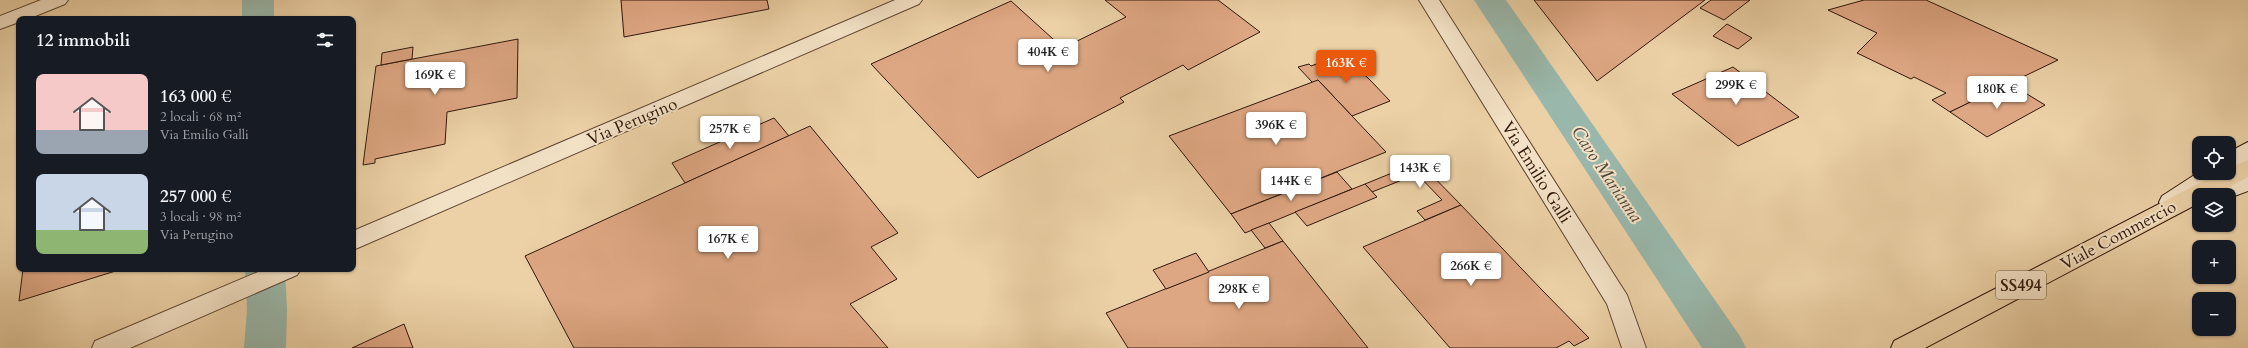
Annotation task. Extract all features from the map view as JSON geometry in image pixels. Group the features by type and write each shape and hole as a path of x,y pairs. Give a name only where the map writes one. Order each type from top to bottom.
{"main road":[{"name":"Viale Commercio","path":"1903,348 2139,223 2248,168"}],"street":[{"path":"18,16 58,0"},
{"name":"Via Perugino","path":"358,239 912,0"},
{"name":"Via Emilio Galli","path":"1429,0 1618,302 1634,348"},
{"path":"0,23 16,17"},
{"path":"2236,158 2248,150"},
{"path":"2139,223 2204,180"},
{"path":"2232,188 2248,182"},
{"path":"2139,223 2192,203"},
{"path":"104,348 282,272"}],"building":[{"path":"621,0 767,0 769,9 624,37"},
{"path":"1105,0 1218,0 1260,32 1188,70 1183,65 1120,98 1124,102 978,178 871,64 1011,1 1063,48 1126,17"},
{"path":"1534,0 1705,0 1597,81"},
{"path":"1711,0 1750,0 1724,20 1700,8"},
{"path":"1864,0 1926,0 2058,60 1950,112 1932,100 1946,93 1914,77 1911,79 1857,53 1877,33 1828,10"},
{"path":"1727,24 1752,38 1738,49 1713,36"},
{"path":"518,39 517,98 447,112 445,144 375,159 375,163 363,165 376,66"},
{"path":"413,47 412,59 381,65 382,53"},
{"path":"1343,54 1390,101 1352,116 1318,80 1313,83 1298,67 1309,64 1311,66"},
{"path":"1733,67 1799,117 1738,146 1672,94"},
{"path":"1318,80 1386,152 1231,214 1169,136"},
{"path":"2009,83 2045,105 1987,137 1950,112"},
{"path":"774,118 789,136 685,183 672,163"},
{"path":"810,126 898,233 871,247 897,279 850,304 888,348 574,348 525,256"},
{"path":"1419,162 1461,205 1425,220 1417,211 1442,200 1417,174 1372,192 1365,184"},
{"path":"1337,172 1352,189 1245,233 1231,214"},
{"path":"1365,184 1377,197 1307,226 1295,212"},
{"path":"1461,205 1589,338 1574,346 1569,341 1556,348 1450,348 1363,247"},
{"path":"1269,223 1283,241 1265,248 1251,230"},
{"path":"1283,241 1368,348 1128,348 1106,313"},
{"path":"1196,253 1209,272 1166,289 1153,270"},
{"path":"23,272 112,272 19,301"},
{"path":"404,324 413,348 352,348"}],"waterway":[{"path":"258,0 258,16"},
{"name":"Cavo Marianna","path":"1490,0 1725,348"},
{"path":"265,272 267,309 265,348"}]}
